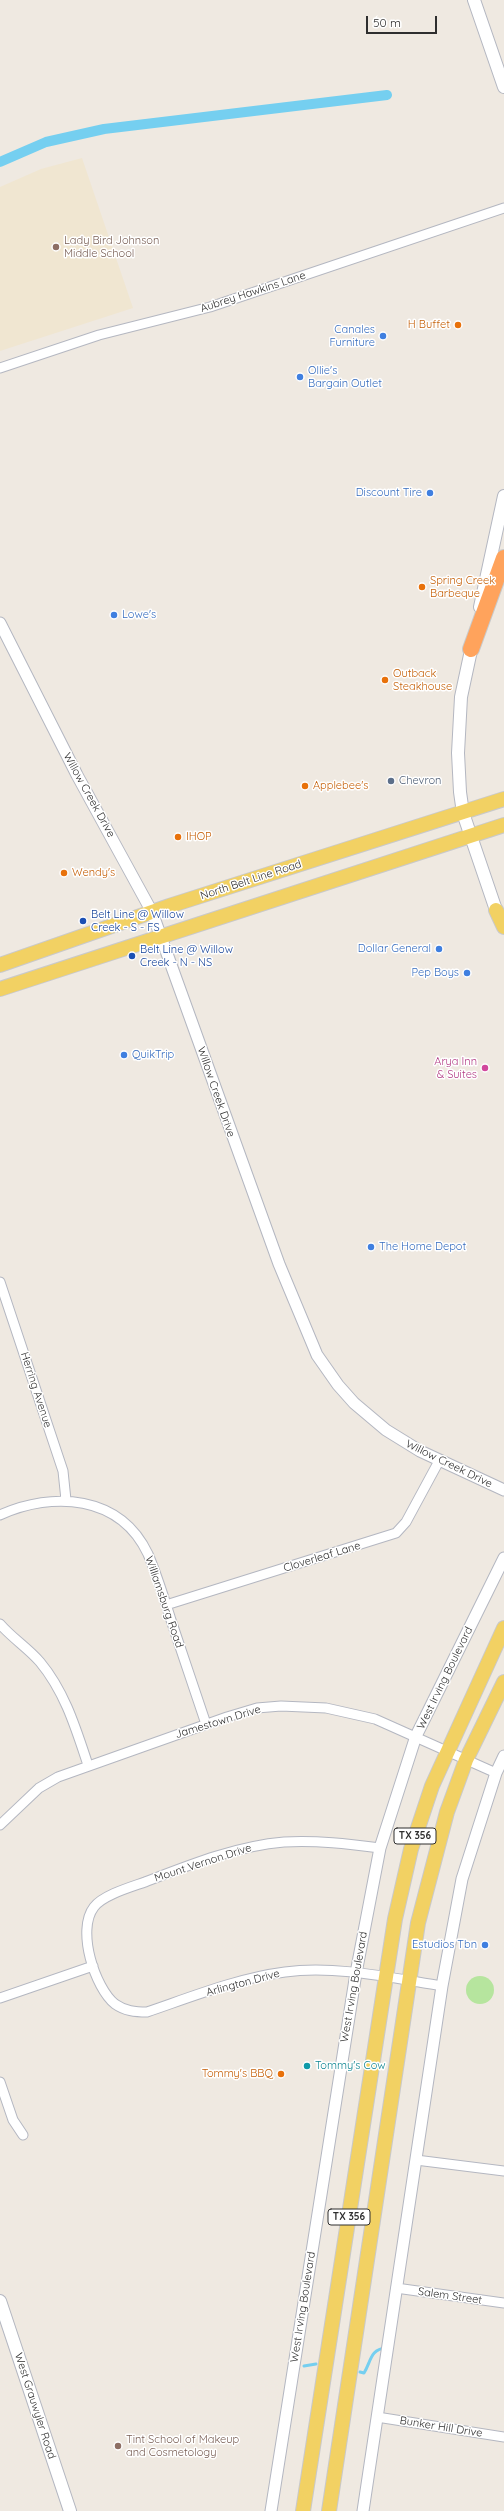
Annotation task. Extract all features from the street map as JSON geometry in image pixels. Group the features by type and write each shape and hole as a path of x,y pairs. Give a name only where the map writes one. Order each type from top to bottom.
{"highway":[{"path":"471,649 504,558"}],"main road":[{"path":"474,0 504,87"},
{"path":"504,496 462,697 458,747 462,813 496,910 504,927"},
{"name":"North Belt Line Road","path":"0,965 152,912 504,799"},
{"path":"0,989 162,935 504,825"},
{"name":"TX 356","path":"303,2511 395,1919 420,1817 446,1752 504,1628"},
{"name":"TX 356","path":"329,2511 408,1980 433,1858 466,1760 504,1682"},
{"name":"West Grauwyler Road","path":"0,2301 70,2511"}],"street":[{"name":"Aubrey Hawkins Lane","path":"0,368 100,336 210,307 504,208"},
{"name":"Willow Creek Drive","path":"0,624 77,775 152,912 162,935 238,1152 312,1346 338,1385 369,1416 407,1444 439,1461 504,1490"},
{"path":"496,910 504,935"},
{"name":"Herring Avenue","path":"0,1282 63,1471 66,1500"},
{"name":"Cloverleaf Lane","path":"166,1605 396,1533 406,1522 439,1461"},
{"name":"Williamsburg Road","path":"0,1515 41,1502 66,1500 79,1501 102,1509 115,1517 130,1530 147,1553 206,1724"},
{"name":"West Irving Boulevard","path":"271,2511 356,1973 380,1848 416,1736 504,1558"},
{"path":"0,1624 40,1662 58,1688 70,1711 88,1765"},
{"name":"Jamestown Drive","path":"2,1819 39,1788 58,1777 206,1724 257,1708 297,1706 346,1711 375,1719 416,1736 446,1752 496,1774"},
{"path":"363,2511 442,1986 462,1879 496,1774 504,1756"},
{"name":"Mount Vernon Drive","path":"94,1966 86,1943 87,1923 94,1907 112,1894 176,1870 257,1846 297,1842 346,1844 380,1848"},
{"path":"0,1998 94,1966"},
{"name":"Arlington Drive","path":"94,1966 106,1995 121,2008 135,2012 147,2012 276,1973 311,1970 356,1973 442,1986"},
{"path":"0,2082 13,2120 23,2135"},
{"path":"416,2160 504,2171"},
{"name":"Salem Street","path":"396,2288 504,2303"},
{"name":"Bunker Hill Drive","path":"377,2417 504,2437"}],"shaded area":[{"name":"Lady Bird Johnson Middle School","path":"82,158 133,308 0,351 0,187 41,169"}],"green space":[{"path":"480,1976 490,1980 494,1990 490,2000 480,2004 470,2000 466,1990 470,1980"}],"waterway":[{"path":"0,162 46,142 104,129 387,95"},
{"path":"360,2372 364,2373 374,2353 386,2348"},
{"path":"304,2366 316,2364"}],"place":[{"name":"Lady Bird Johnson Middle School","path":"56,247"},
{"name":"H Buffet","path":"458,325"},
{"name":"Canales Furniture","path":"383,336"},
{"name":"Ollie's Bargain Outlet","path":"300,377"},
{"name":"Discount Tire","path":"430,493"},
{"name":"Spring Creek Barbeque","path":"422,587"},
{"name":"Lowe's","path":"114,615"},
{"name":"Outback Steakhouse","path":"385,680"},
{"name":"Chevron","path":"391,781"},
{"name":"Applebee's","path":"305,786"},
{"name":"IHOP","path":"178,837"},
{"name":"Wendy's","path":"64,873"},
{"name":"Belt Line @ Willow Creek - S - FS","path":"83,921"},
{"name":"Dollar General","path":"439,949"},
{"name":"Belt Line @ Willow Creek - N - NS","path":"132,956"},
{"name":"Pep Boys","path":"467,973"},
{"name":"QuikTrip","path":"124,1055"},
{"name":"Arya Inn & Suites","path":"485,1068"},
{"name":"The Home Depot","path":"371,1247"},
{"name":"Estudios Tbn","path":"485,1945"},
{"name":"Tommy's Cow","path":"307,2066"},
{"name":"Tommy's BBQ","path":"281,2074"},
{"name":"Tint School of Makeup and Cosmetology","path":"118,2446"}]}
